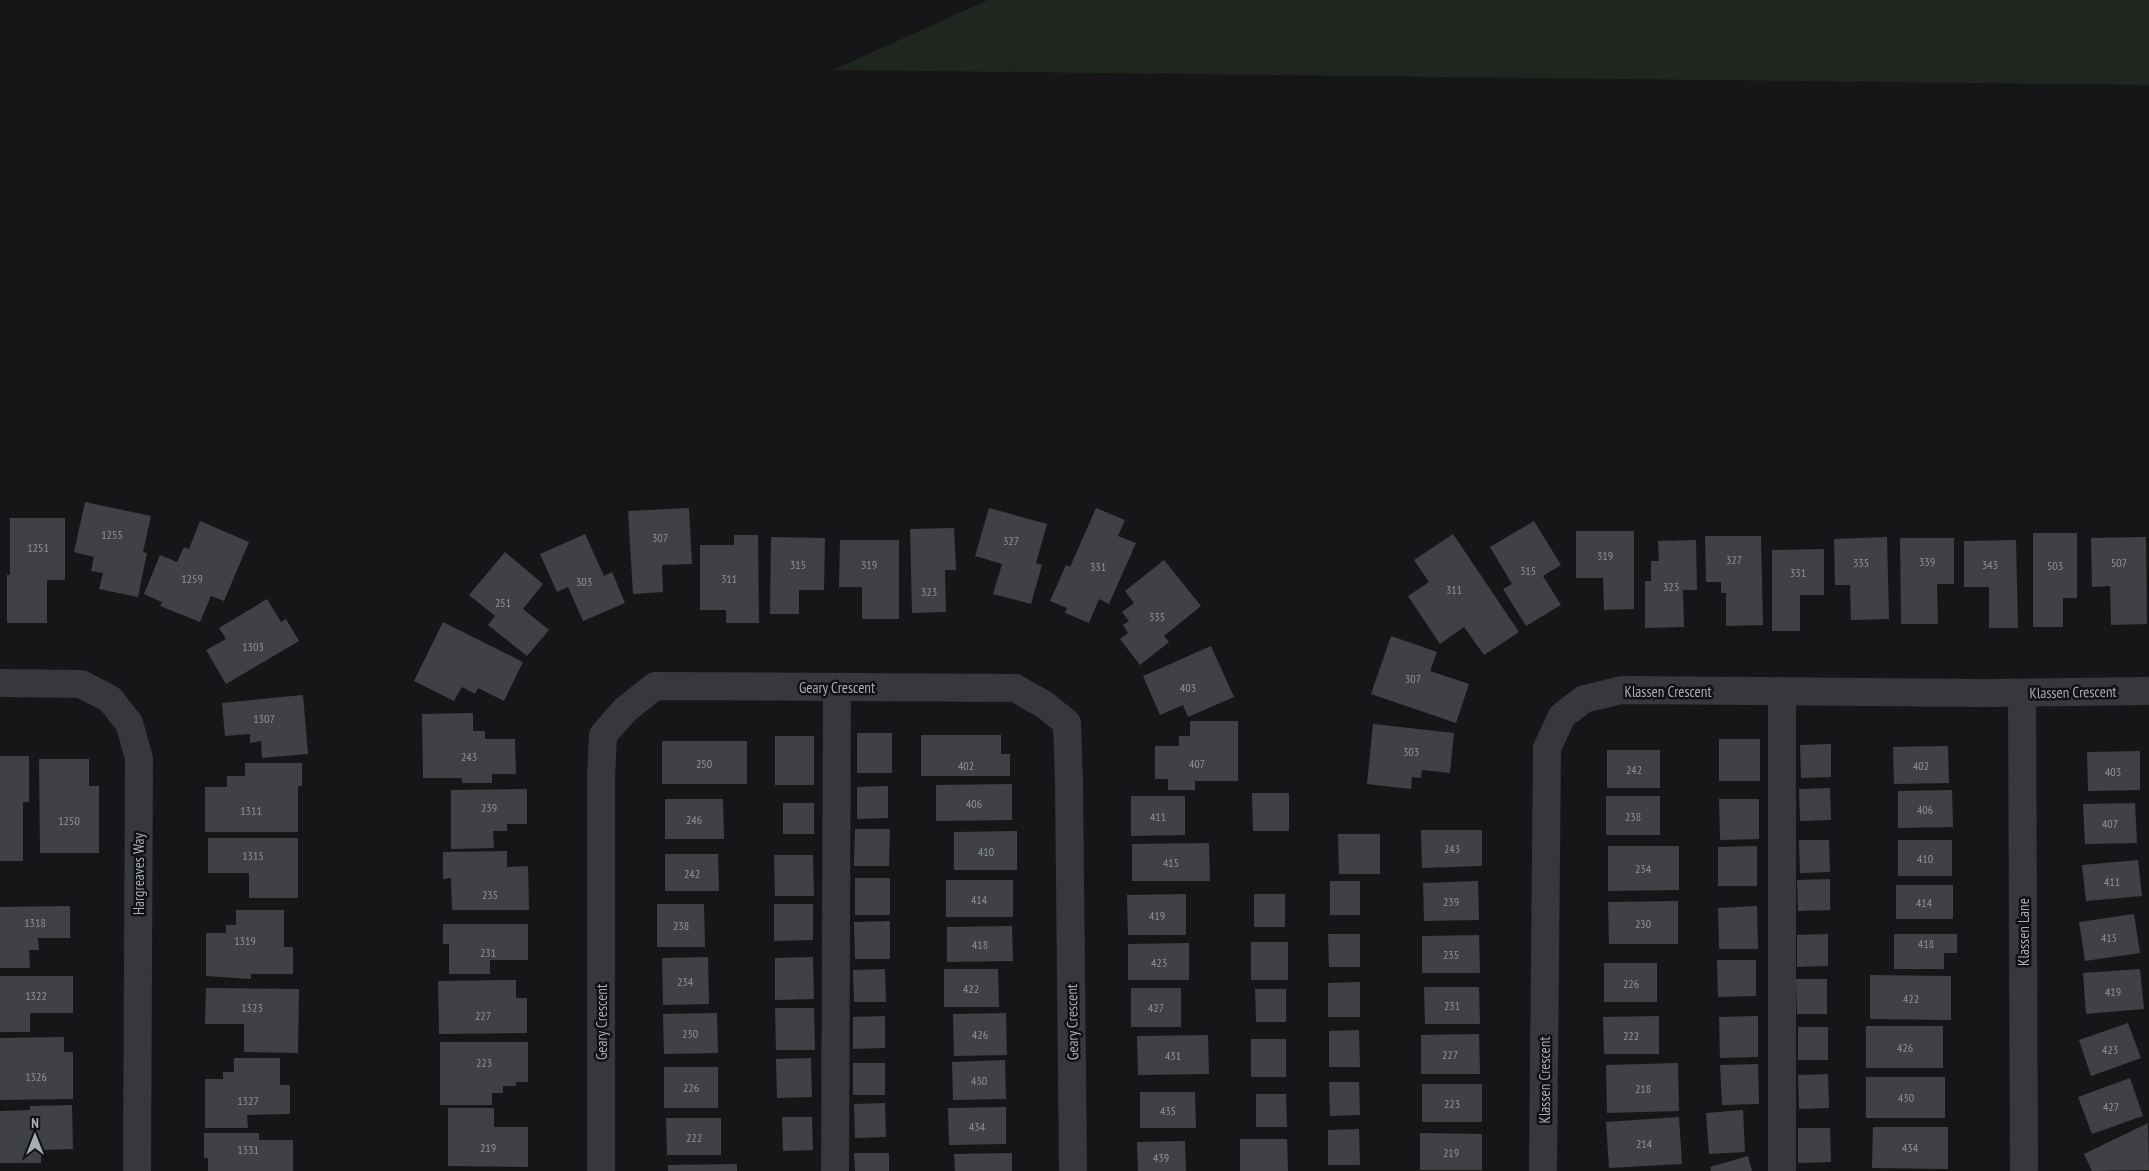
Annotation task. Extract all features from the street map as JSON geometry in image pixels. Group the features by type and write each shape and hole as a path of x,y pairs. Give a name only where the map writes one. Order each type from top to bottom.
{"street":[{"name":"Hargreaves Way","path":"0,684 81,684 110,699 129,722 139,758 137,1171"},
{"name":"Geary Crescent","path":"601,1171 601,778 604,735 625,710 655,686 1015,688 1045,705 1067,722 1073,1171"},
{"path":"835,1171 837,687"},
{"name":"Klassen Crescent","path":"1543,1171 1546,748 1562,716 1584,699 1622,690 2149,691"},
{"path":"1782,691 1782,1171"},
{"name":"Klassen Lane","path":"2022,692 2024,1171"}],"shaded area":[{"path":"988,0 2149,0 2149,85 833,70"}],"building":[{"path":"85,502 151,516 143,552 147,553 138,597 99,589 103,573 91,571 94,557 74,552"},
{"path":"689,508 692,564 662,565 663,592 633,594 628,511"},
{"path":"989,508 1047,524 1036,563 1042,565 1031,604 993,594 1002,564 975,556"},
{"path":"1096,508 1125,520 1118,536 1136,543 1109,604 1099,599 1089,623 1065,613 1067,608 1050,601 1066,565 1070,567"},
{"path":"10,518 65,518 65,580 47,580 47,623 7,623 7,575 10,575"},
{"path":"200,521 249,542 224,601 211,596 200,622 160,606 162,602 144,594 160,555 177,562 184,547 189,549"},
{"path":"1534,521 1561,565 1543,576 1561,605 1526,626 1503,589 1512,584 1490,547"},
{"path":"954,528 956,570 945,570 946,612 912,613 910,529"},
{"path":"1576,531 1634,531 1634,609 1604,610 1603,578 1576,578"},
{"path":"2033,533 2077,533 2077,598 2063,598 2063,627 2033,627"},
{"path":"585,534 604,576 612,572 625,603 583,621 568,587 557,592 540,554"},
{"path":"1453,534 1519,632 1484,655 1464,627 1440,644 1408,596 1429,582 1414,560"},
{"path":"734,535 758,535 759,623 726,623 726,610 700,610 700,545 734,545"},
{"path":"1705,536 1761,536 1763,625 1726,626 1726,593 1721,593 1721,582 1706,582"},
{"path":"771,537 825,538 824,590 799,590 799,614 770,614"},
{"path":"1887,537 1889,619 1851,620 1850,585 1835,585 1834,539"},
{"path":"2146,537 2147,624 2111,625 2110,586 2092,587 2091,538"},
{"path":"1900,538 1954,538 1954,584 1937,584 1938,624 1901,624"},
{"path":"840,540 899,540 899,619 862,619 862,587 839,587"},
{"path":"1696,540 1697,590 1683,590 1684,627 1645,628 1645,581 1651,581 1651,561 1659,561 1658,541"},
{"path":"2016,540 2018,628 1989,628 1989,587 1964,587 1964,541"},
{"path":"1824,549 1824,595 1800,595 1800,631 1772,631 1772,550"},
{"path":"505,552 543,584 523,609 549,630 527,656 488,625 495,616 469,595"},
{"path":"1164,560 1201,606 1164,636 1169,642 1140,665 1120,639 1128,633 1123,625 1129,621 1122,612 1134,603 1125,591"},
{"path":"267,599 281,622 286,619 299,641 226,684 206,650 226,639 219,628"},
{"path":"443,622 523,662 504,701 478,688 475,694 462,687 454,701 414,681"},
{"path":"1391,636 1437,652 1430,671 1469,684 1456,723 1371,694"},
{"path":"1211,646 1234,697 1188,717 1183,705 1160,715 1143,676"},
{"path":"303,695 308,754 262,758 261,741 250,743 250,734 225,736 222,703"},
{"path":"473,713 473,731 485,731 485,739 515,739 516,774 492,774 492,783 462,783 462,778 423,778 422,714"},
{"path":"1190,721 1238,721 1238,781 1195,781 1195,790 1168,790 1168,779 1155,779 1155,746 1179,746 1179,736 1190,736"},
{"path":"1373,724 1454,733 1450,773 1422,770 1421,778 1412,777 1411,789 1367,784"},
{"path":"857,733 892,733 892,773 857,773"},
{"path":"921,735 1001,735 1001,754 1010,754 1010,776 921,776"},
{"path":"775,736 814,736 814,785 775,785"},
{"path":"1719,739 1760,739 1760,781 1719,781"},
{"path":"662,741 747,741 747,784 662,784"},
{"path":"1831,744 1831,777 1801,778 1800,745"},
{"path":"1948,746 1949,783 1894,784 1893,747"},
{"path":"1607,750 1660,750 1660,788 1607,788"},
{"path":"2140,751 2140,790 2088,791 2087,752"},
{"path":"0,756 29,756 29,802 23,802 23,861 0,861"},
{"path":"39,759 89,759 89,786 99,786 99,853 40,853"},
{"path":"245,763 302,763 302,786 298,786 298,832 205,832 205,787 227,787 227,776 245,776"},
{"path":"1012,784 1012,820 936,821 936,785"},
{"path":"888,786 888,818 857,819 857,787"},
{"path":"1830,788 1831,820 1800,821 1799,789"},
{"path":"527,789 527,824 507,824 507,831 493,831 494,848 451,849 451,790"},
{"path":"1952,790 1953,827 1898,828 1898,791"},
{"path":"1252,793 1289,793 1289,831 1253,831"},
{"path":"1131,796 1185,796 1185,835 1131,836"},
{"path":"1606,796 1660,796 1660,835 1606,835"},
{"path":"665,799 723,799 724,839 665,839"},
{"path":"1719,799 1759,799 1759,839 1720,840"},
{"path":"783,803 814,803 814,834 783,834"},
{"path":"2135,803 2137,843 2085,844 2083,804"},
{"path":"855,829 890,829 889,866 854,866"},
{"path":"1421,830 1482,830 1482,866 1422,868"},
{"path":"1017,831 1017,870 954,870 954,832"},
{"path":"1338,834 1380,834 1380,874 1339,874"},
{"path":"208,838 298,838 298,898 249,898 249,873 208,873"},
{"path":"1799,840 1829,840 1830,872 1800,873"},
{"path":"1898,840 1952,840 1952,876 1898,876"},
{"path":"1209,843 1210,881 1132,881 1132,844"},
{"path":"1608,846 1679,846 1679,890 1608,891"},
{"path":"1757,846 1757,886 1718,886 1718,847"},
{"path":"507,851 507,867 528,866 529,910 452,910 451,878 443,879 443,852"},
{"path":"665,854 718,854 719,891 665,891"},
{"path":"774,855 813,855 814,896 775,896"},
{"path":"2138,860 2142,896 2086,901 2082,865"},
{"path":"855,878 890,878 890,915 855,915"},
{"path":"1830,879 1830,910 1798,911 1797,880"},
{"path":"946,880 1013,880 1013,917 946,917"},
{"path":"1330,881 1360,881 1360,915 1330,915"},
{"path":"1478,881 1479,920 1424,921 1423,883"},
{"path":"1896,885 1953,885 1953,919 1896,919"},
{"path":"1186,894 1186,935 1128,935 1127,895"},
{"path":"1254,894 1285,894 1285,927 1254,927"},
{"path":"1678,901 1678,944 1609,944 1608,902"},
{"path":"657,904 704,904 705,947 657,947"},
{"path":"774,904 813,904 813,940 774,941"},
{"path":"70,906 70,938 38,938 39,950 29,950 30,968 0,968 0,907"},
{"path":"1757,906 1758,949 1719,949 1718,908"},
{"path":"236,910 284,910 284,947 293,947 293,974 251,974 251,979 206,976 206,933 226,933 226,925 236,925"},
{"path":"2134,914 2140,953 2085,961 2079,922"},
{"path":"890,921 890,959 855,959 854,922"},
{"path":"443,924 528,924 528,960 490,960 490,974 449,974 449,944 443,944"},
{"path":"1012,926 1013,961 947,962 947,927"},
{"path":"1328,934 1360,934 1360,967 1329,967"},
{"path":"1828,934 1828,966 1797,967 1797,935"},
{"path":"1894,934 1957,934 1957,953 1944,953 1944,969 1894,969"},
{"path":"1479,935 1480,973 1422,973 1422,936"},
{"path":"1251,942 1288,942 1288,980 1251,980"},
{"path":"1189,943 1189,980 1128,980 1128,944"},
{"path":"708,957 709,1004 663,1005 662,958"},
{"path":"813,957 814,999 775,1000 775,958"},
{"path":"1717,960 1756,960 1756,996 1718,997"},
{"path":"1604,963 1657,963 1657,1002 1604,1002"},
{"path":"885,969 886,1002 854,1002 853,970"},
{"path":"944,969 998,969 999,1007 944,1007"},
{"path":"2140,969 2144,1009 2086,1014 2083,973"},
{"path":"1870,975 1951,976 1951,1020 1870,1019"},
{"path":"0,976 73,976 73,1013 30,1013 30,1032 0,1032"},
{"path":"1796,979 1827,979 1827,1014 1797,1014"},
{"path":"516,980 516,998 527,998 527,1033 439,1034 438,981"},
{"path":"1360,982 1360,1017 1328,1017 1328,983"},
{"path":"1424,987 1479,987 1480,1024 1425,1024"},
{"path":"206,988 299,989 298,1053 244,1052 244,1024 205,1024"},
{"path":"1131,988 1181,988 1181,1027 1131,1027"},
{"path":"1255,989 1286,989 1286,1022 1256,1022"},
{"path":"775,1008 814,1008 815,1050 776,1050"},
{"path":"717,1013 718,1053 664,1054 663,1014"},
{"path":"1006,1013 1007,1055 954,1056 953,1014"},
{"path":"885,1016 885,1048 853,1049 853,1017"},
{"path":"1659,1016 1659,1054 1604,1054 1603,1017"},
{"path":"1758,1016 1758,1057 1720,1058 1719,1017"},
{"path":"2128,1023 2141,1058 2091,1076 2079,1040"},
{"path":"1866,1026 1943,1026 1943,1068 1866,1068"},
{"path":"1798,1027 1828,1027 1828,1060 1798,1060"},
{"path":"1359,1030 1360,1067 1329,1067 1329,1031"},
{"path":"1479,1034 1480,1074 1421,1074 1421,1035"},
{"path":"1208,1035 1209,1074 1138,1075 1137,1036"},
{"path":"64,1037 64,1052 73,1052 73,1099 0,1100 0,1038"},
{"path":"1251,1039 1286,1039 1286,1077 1251,1077"},
{"path":"440,1042 528,1042 528,1082 516,1082 516,1086 503,1086 503,1093 492,1093 492,1105 440,1105"},
{"path":"234,1058 280,1058 280,1085 290,1085 290,1114 247,1115 248,1128 205,1128 205,1079 223,1079 223,1072 234,1072"},
{"path":"811,1058 812,1097 777,1098 776,1059"},
{"path":"1005,1060 1006,1099 953,1100 952,1062"},
{"path":"853,1063 885,1063 885,1095 853,1095"},
{"path":"1678,1063 1679,1111 1607,1113 1606,1065"},
{"path":"1758,1064 1759,1104 1722,1105 1720,1065"},
{"path":"664,1067 718,1067 718,1108 664,1108"},
{"path":"1828,1074 1829,1108 1799,1109 1798,1075"},
{"path":"1866,1077 1945,1077 1945,1118 1866,1118"},
{"path":"2130,1078 2143,1116 2092,1134 2078,1097"},
{"path":"1329,1082 1359,1082 1360,1115 1330,1116"},
{"path":"1422,1084 1482,1084 1482,1122 1422,1122"},
{"path":"1140,1092 1195,1092 1196,1128 1140,1128"},
{"path":"1256,1094 1286,1094 1287,1127 1256,1127"},
{"path":"885,1103 886,1137 855,1138 854,1104"},
{"path":"72,1105 73,1149 41,1150 41,1163 0,1163 0,1111 30,1110 30,1106"},
{"path":"1006,1107 1006,1144 949,1145 948,1108"},
{"path":"448,1108 494,1108 494,1127 528,1127 528,1167 448,1166"},
{"path":"1743,1110 1745,1152 1709,1154 1706,1113"},
{"path":"782,1117 812,1117 813,1150 783,1151"},
{"path":"1679,1117 1682,1164 1609,1168 1606,1122"},
{"path":"666,1118 721,1118 721,1155 667,1155"},
{"path":"2148,1123 2149,1170 2092,1171 2084,1154"},
{"path":"1873,1127 1948,1127 1948,1169 1872,1168"},
{"path":"1798,1128 1830,1128 1831,1162 1798,1163"},
{"path":"1359,1129 1360,1165 1328,1165 1328,1130"},
{"path":"204,1133 259,1133 259,1140 293,1140 293,1171 208,1171 208,1158 204,1158"},
{"path":"1420,1133 1482,1134 1482,1170 1420,1170"},
{"path":"1240,1139 1287,1139 1288,1171 1240,1171"},
{"path":"1185,1141 1186,1171 1138,1171 1137,1142"},
{"path":"854,1153 889,1153 889,1171 855,1171"},
{"path":"1012,1153 1012,1171 955,1171 954,1154"},
{"path":"1748,1156 1752,1171 1711,1171 1710,1167"},
{"path":"737,1164 737,1171 668,1171 668,1165"}]}
